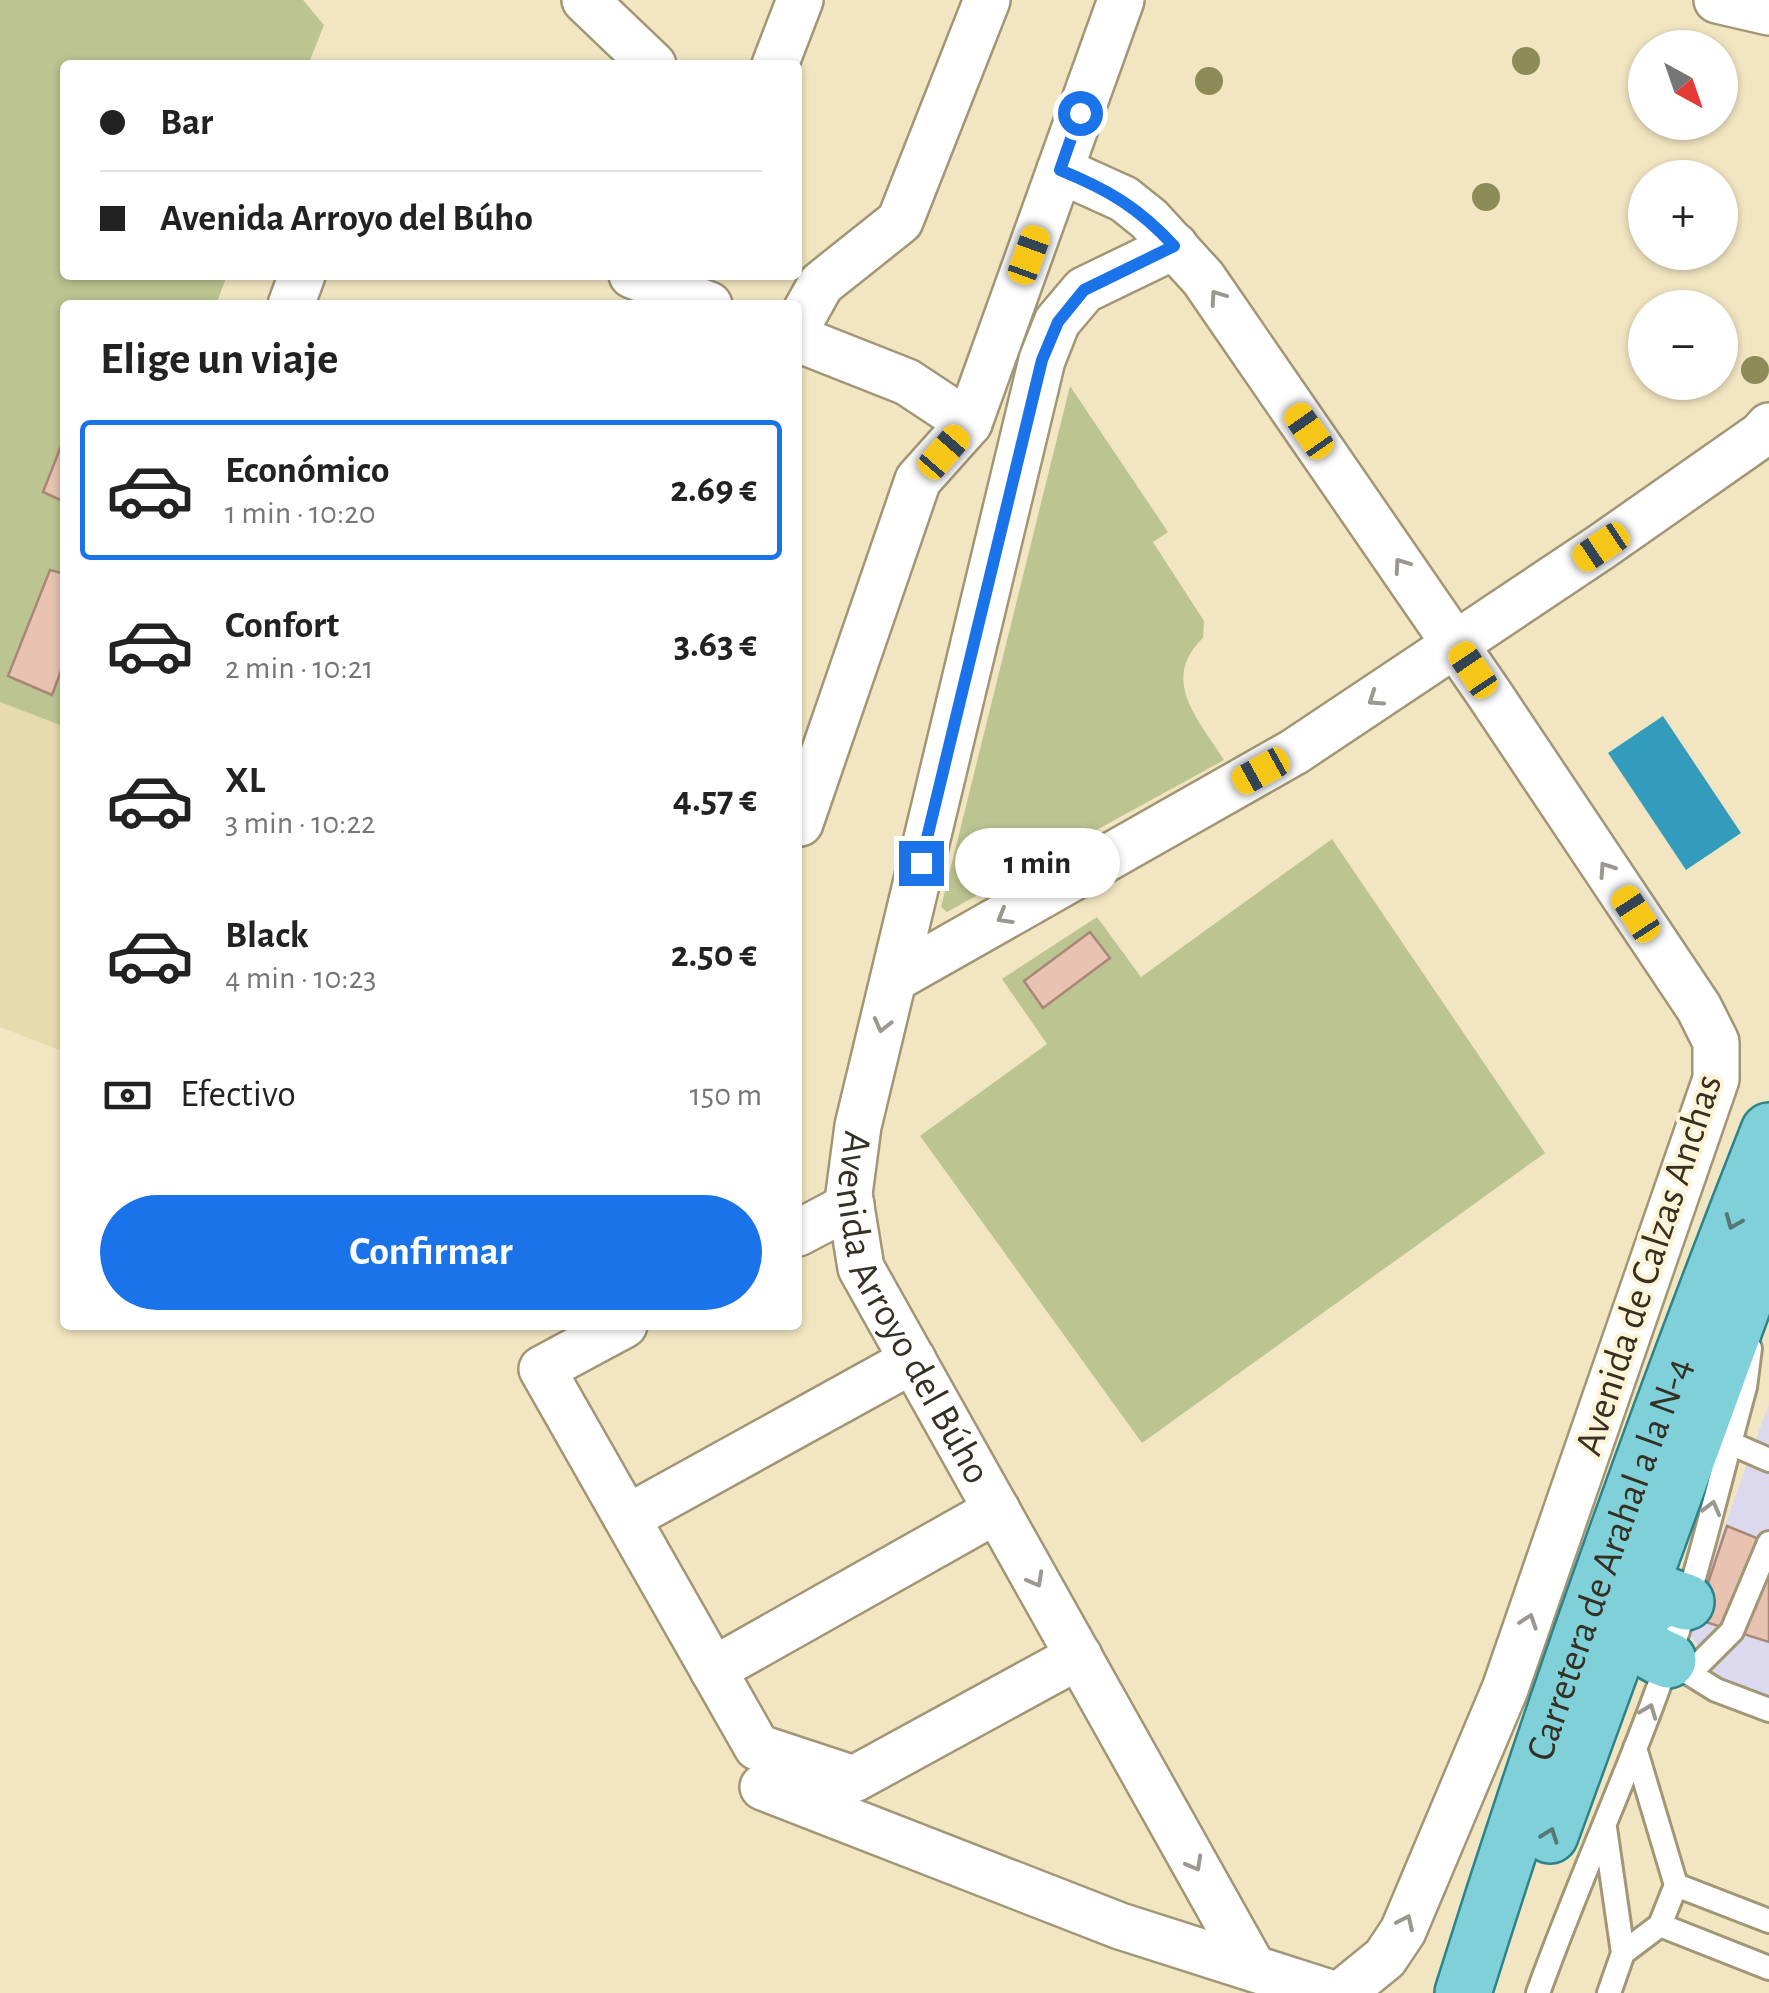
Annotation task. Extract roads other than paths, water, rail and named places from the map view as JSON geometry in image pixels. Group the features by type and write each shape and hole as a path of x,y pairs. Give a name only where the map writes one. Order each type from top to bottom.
{"main road":[{"name":"Carretera de Arahal a la N-4","path":"1463,1993 1532,1774 1678,1362 1769,1131"},
{"name":"Carretera de Arahal a la N-4","path":"1494,1993 1764,1247"},
{"path":"1678,1362 1678,1418 1616,1592 1636,1639 1650,1654 1679,1667"},
{"path":"1532,1774 1573,1716 1601,1634 1668,1596 1686,1602"}],"street":[{"path":"586,0 648,60"},
{"path":"777,60 800,0"},
{"path":"802,318 821,284 900,221 987,0"},
{"path":"802,814 918,480 968,424 1121,0"},
{"path":"1717,0 1769,12"},
{"name":"Avenida de Calzas Anchas","path":"1060,170 1124,200 1149,219 1204,278 1456,645 1710,1026 1716,1042 1716,1078 1505,1688 1403,1931 1385,1958 1342,1993"},
{"name":"Avenida Arroyo del Búho","path":"1174,246 1084,290 1058,322 1042,360 858,1126 851,1205 861,1268 1252,1966"},
{"path":"645,280 697,300"},
{"path":"802,341 906,382 968,424"},
{"path":"894,979 1294,752 1712,470 1769,426"},
{"path":"802,1231 851,1205"},
{"path":"615,1330 542,1369 757,1747 854,1779 1079,1656"},
{"path":"626,1518 913,1360"},
{"path":"713,1670 997,1510"},
{"path":"762,1788 1120,1926 1330,1993"}],"lane":[{"path":"1538,1993 1635,1748 1679,1667 1686,1602 1730,1443 1757,1388 1764,1247"},
{"path":"1730,1443 1769,1460"},
{"path":"1679,1667 1732,1631 1769,1543"},
{"path":"1679,1667 1716,1690 1769,1710"},
{"path":"1623,1953 1660,1925 1676,1885 1635,1748"},
{"path":"1605,1828 1623,1953 1609,1993"},
{"path":"1676,1885 1769,1921"},
{"path":"1660,1925 1769,1968"}],"water":[{"path":"1663,716 1741,833 1686,870 1608,753"}]}
